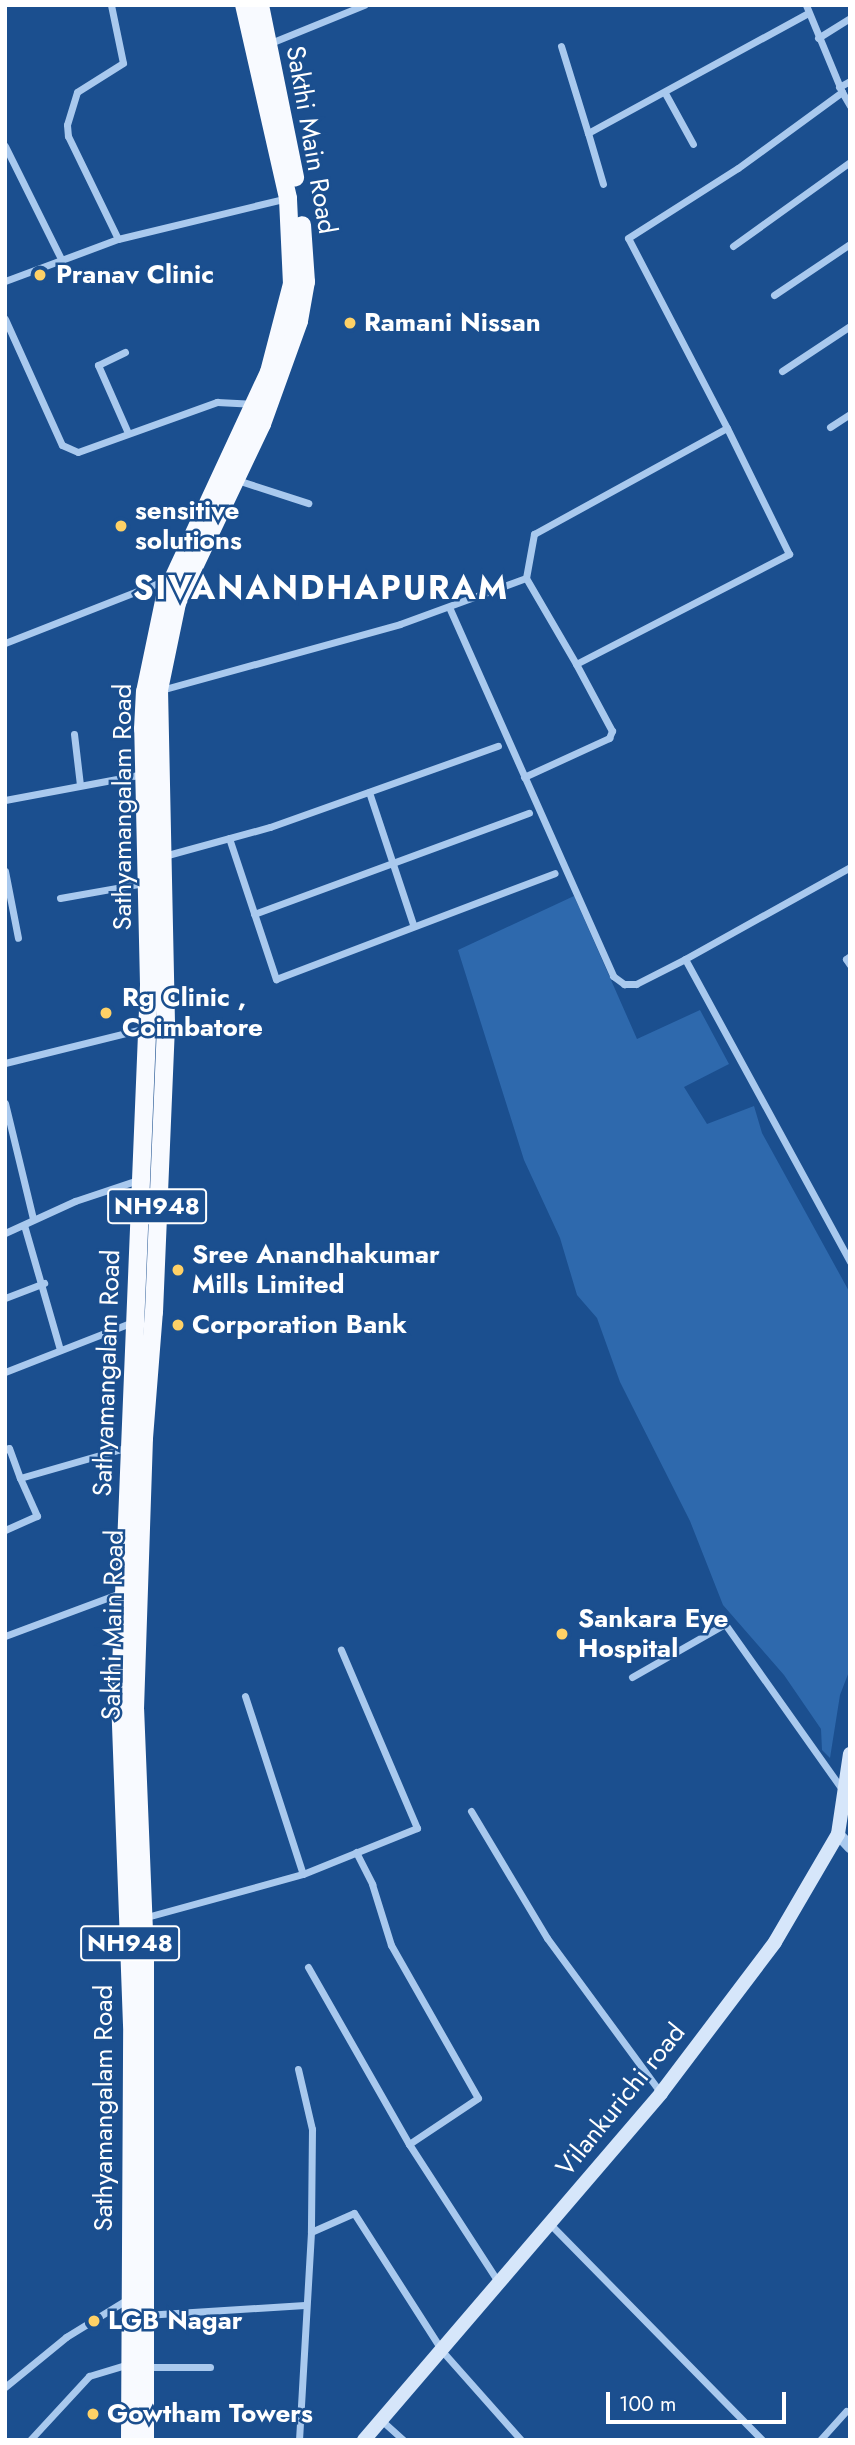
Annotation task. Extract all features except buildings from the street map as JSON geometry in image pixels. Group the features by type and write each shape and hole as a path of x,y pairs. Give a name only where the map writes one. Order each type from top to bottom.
{"highway":[{"name":"Sathyamangalam Road","path":"130,2440 137,2366 129,2299 131,1959 120,1692 147,1028 157,1004 144,774 145,692 156,632 174,577 256,404 285,321 292,284 288,198 261,47 244,5"},
{"name":"Sakthi Main Road","path":"145,2440 137,2366 145,2315 137,1629 163,856 159,690 177,603 236,480 281,377 306,282 299,194 261,47 260,5"}],"main road":[{"name":"Vilankurichi road","path":"364,2440 380,2418 443,2352 661,2093 775,1942 838,1835 841,1788 850,1754"}],"street":[{"path":"111,5 123,63 77,92 66,125 68,136 118,239"},
{"path":"261,47 364,5"},
{"path":"588,133 665,93 807,9 850,106"},
{"path":"818,38 850,18"},
{"path":"561,46 603,184"},
{"path":"576,664 789,554 628,238 738,168 850,80"},
{"path":"665,93 693,144"},
{"path":"5,146 60,257"},
{"path":"733,246 850,162"},
{"path":"5,281 60,257 118,239 288,198"},
{"path":"774,295 850,244"},
{"path":"5,319 62,445 78,452 217,402 256,404"},
{"path":"782,370 850,326"},
{"path":"125,352 98,365 128,433"},
{"path":"830,427 850,414"},
{"path":"524,777 609,738 612,732 526,579 534,534 727,428"},
{"path":"236,480 308,503"},
{"path":"5,643 174,577"},
{"path":"159,690 281,661 449,607 526,579"},
{"path":"449,607 613,976 624,984 636,984 685,959 850,867"},
{"path":"74,734 80,785"},
{"path":"163,856 229,838 498,746"},
{"path":"5,800 144,774"},
{"path":"369,792 413,924"},
{"path":"254,914 529,813"},
{"path":"229,838 276,979 413,924 555,873"},
{"path":"5,871 18,938"},
{"path":"60,898 149,883"},
{"path":"850,956 846,958 850,965"},
{"path":"685,959 850,1262"},
{"path":"5,1063 147,1028"},
{"path":"5,1103 33,1219"},
{"path":"5,1233 33,1219 142,1179"},
{"path":"24,1225 44,1283 60,1350"},
{"path":"5,1298 44,1283"},
{"path":"5,1371 136,1320"},
{"path":"20,1478 130,1446"},
{"path":"5,1450 9,1448 37,1516 5,1530"},
{"path":"5,1636 124,1592"},
{"path":"632,1677 725,1624 841,1788"},
{"path":"142,1918 303,1874 417,1828 341,1650"},
{"path":"245,1696 303,1874"},
{"path":"471,1811 547,1938 661,2093"},
{"path":"838,1835 850,1847"},
{"path":"356,1852 372,1884 391,1945 478,2098 410,2144"},
{"path":"308,1968 410,2144 499,2283"},
{"path":"298,2068 312,2129 311,2232 299,2440"},
{"path":"311,2232 354,2213 443,2352 520,2440"},
{"path":"551,2225 762,2440"},
{"path":"5,2387 66,2337 129,2299"},
{"path":"145,2315 305,2305"},
{"path":"30,2440 89,2376 137,2366 210,2367"},
{"path":"820,2440 846,2411"},
{"path":"380,2418 403,2440"}],"shaded area":[{"path":"574,896 637,1039 700,1010 729,1064 684,1087 707,1124 754,1106 762,1133 850,1293 850,1669 840,1695 830,1758 822,1750 821,1729 784,1675 723,1605 690,1521 620,1382 597,1318 577,1295 560,1238 524,1160 458,950"}],"place":[{"name":"Pranav Clinic","path":"40,275"},
{"name":"Ramani Nissan","path":"350,323"},
{"name":"sensitive solutions","path":"121,526"},
{"name":"Rg Clinic , Coimbatore","path":"106,1013"},
{"name":"Sree Anandhakumar Mills Limited","path":"178,1270"},
{"name":"Corporation Bank","path":"178,1325"},
{"name":"Sankara Eye Hospital","path":"562,1634"},
{"name":"LGB Nagar","path":"94,2321"},
{"name":"Gowtham Towers","path":"93,2414"}],"district":[{"name":"SIVANANDHAPURAM","path":"321,588"}]}
